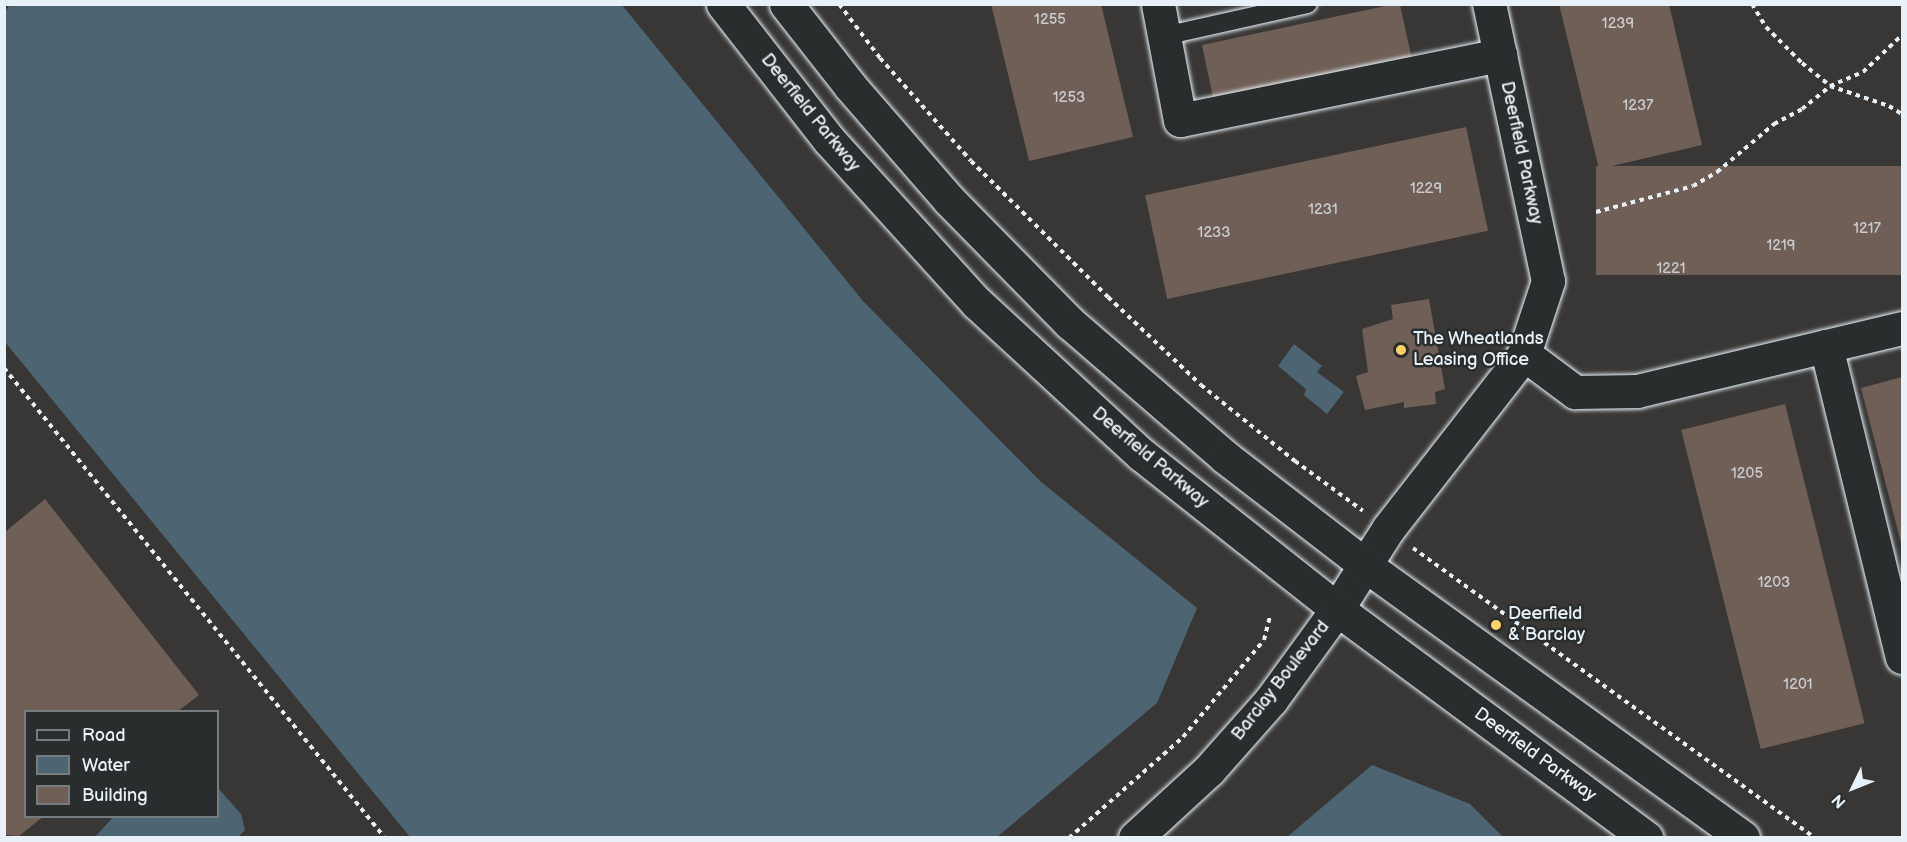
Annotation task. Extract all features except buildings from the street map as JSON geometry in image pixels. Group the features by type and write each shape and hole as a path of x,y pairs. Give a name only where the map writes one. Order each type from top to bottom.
{"main road":[{"name":"Deerfield Parkway","path":"723,4 829,140 977,303 1142,454 1337,609 1647,837"},
{"path":"786,4 850,86 950,200 1070,323 1225,457 1365,565 1743,837"},
{"name":"Deerfield Parkway","path":"1365,565 1388,529 1524,354 1548,281 1489,4"},
{"path":"1161,20 1180,120 1500,55"},
{"path":"1524,354 1575,392 1637,391 1902,328"},
{"path":"1826,346 1902,657"},
{"name":"Barclay Boulevard","path":"1135,837 1209,770 1271,700 1337,609 1365,565"}],"lane":[{"path":"1161,20 1307,4"}],"path":[{"path":"839,4 880,58 971,161 1108,297 1201,385 1295,461 1815,837"},
{"path":"1752,4 1766,27 1802,63 1830,86 1889,106 1902,114"},
{"path":"1596,212 1693,186 1717,172 1774,124 1802,109 1830,86 1863,72 1902,35"},
{"path":"4,368 385,837"},
{"path":"1069,837 1183,737 1264,640 1270,616"}],"water":[{"path":"9,5 622,5 863,301 1040,481 1197,608 1157,703 997,837 410,837 5,342 4,15"},
{"path":"1294,344 1322,366 1317,372 1344,392 1327,414 1304,395 1306,389 1278,366"},
{"path":"1372,765 1470,804 1503,837 1287,837"},
{"path":"219,789 241,814 245,830 238,837 95,837 112,818 219,818"}],"place":[{"name":"The Wheatlands Leasing Office","path":"1401,350"},
{"name":"Deerfield & Barclay","path":"1496,625"}]}
